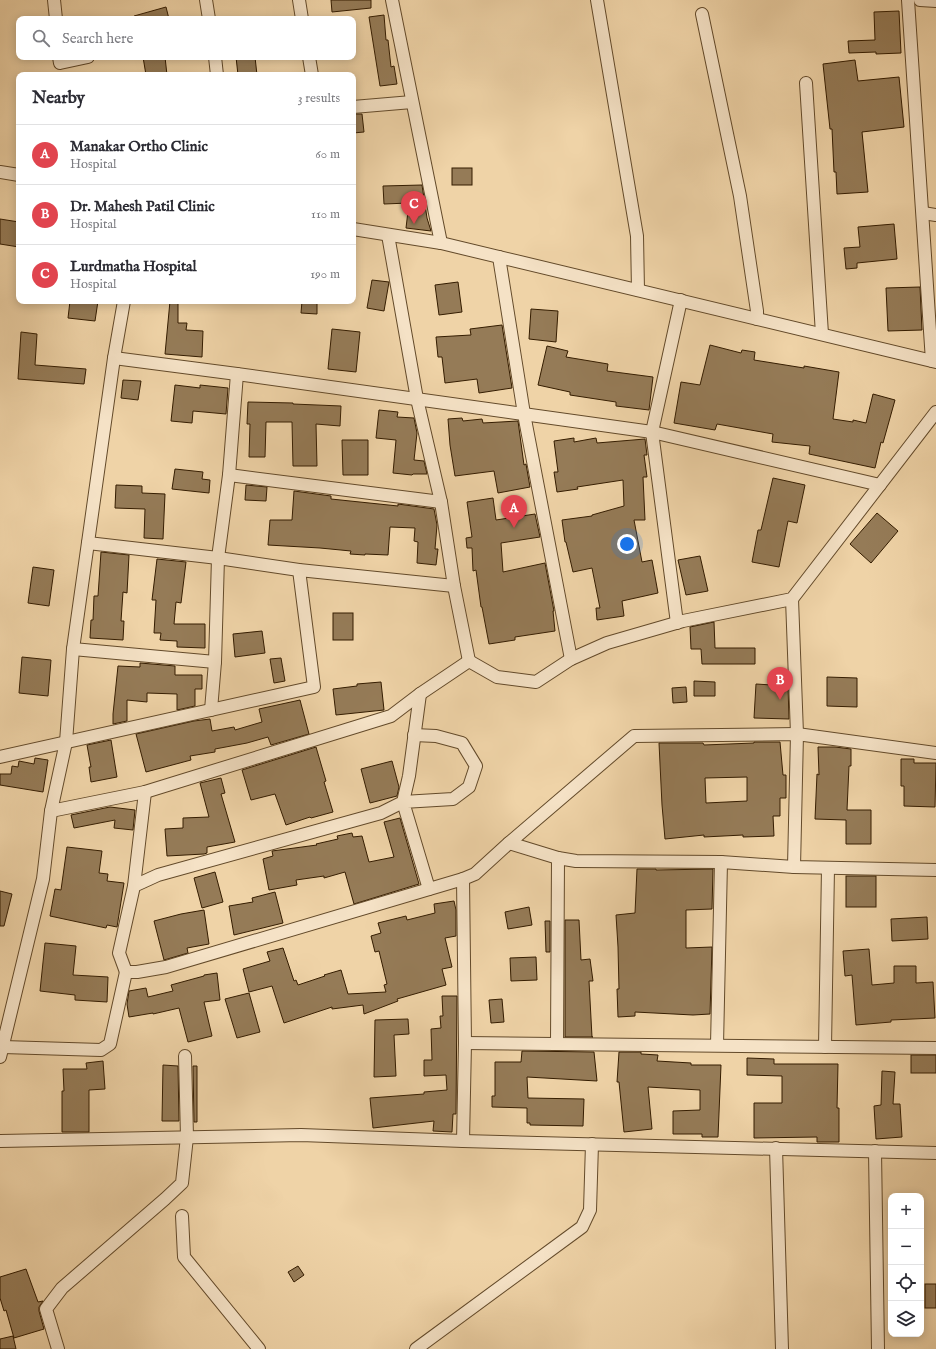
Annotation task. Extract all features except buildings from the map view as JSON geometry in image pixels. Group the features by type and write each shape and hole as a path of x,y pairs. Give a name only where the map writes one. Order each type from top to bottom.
{"street":[{"path":"54,0 56,16"},
{"path":"206,0 209,16"},
{"path":"299,0 302,16"},
{"path":"392,0 441,243"},
{"path":"597,0 637,236 638,290"},
{"path":"356,230 441,243 934,361 908,0"},
{"path":"920,0 936,1"},
{"path":"702,14 740,196 756,318"},
{"path":"60,60 60,63 74,60"},
{"path":"215,60 217,72"},
{"path":"310,60 312,72"},
{"path":"806,83 822,334"},
{"path":"356,107 412,102"},
{"path":"0,172 16,175"},
{"path":"923,213 936,215"},
{"path":"388,235 417,399 441,502 454,586 469,661 498,677 536,682 571,658 607,643 677,623 792,599"},
{"path":"499,258 524,414 571,658"},
{"path":"677,623 652,432 681,300"},
{"path":"123,304 114,358 102,453 73,649 66,742 51,811 43,879 1,1052 101,1050 110,1044 126,972 119,953 134,886 145,792"},
{"path":"114,358 652,432 880,484"},
{"path":"211,710 215,662 218,558 229,475 237,374"},
{"path":"794,867 796,734 792,599 936,412"},
{"path":"229,475 441,502"},
{"path":"88,543 218,558 299,570 454,586"},
{"path":"0,757 314,688 299,570"},
{"path":"73,649 215,662"},
{"path":"51,811 145,792 391,716 420,694 469,661"},
{"path":"420,694 409,776 403,802 429,889"},
{"path":"126,972 136,972 166,967 463,879 475,874 634,736 796,734 936,753"},
{"path":"134,886 158,875 381,813 403,802 453,799 469,787 476,766 462,743 436,736 414,735"},
{"path":"509,843 558,858 576,861 721,862 794,867 936,870"},
{"path":"557,1044 558,858"},
{"path":"717,1046 721,862"},
{"path":"825,1047 828,868"},
{"path":"463,879 465,1043 463,1141"},
{"path":"465,1043 936,1048"},
{"path":"58,1349 46,1309 62,1288 182,1183 187,1138 185,1056"},
{"path":"0,1141 301,1135 463,1141 936,1153"},
{"path":"416,1349 582,1226 590,1210 592,1144"},
{"path":"776,1148 782,1349"},
{"path":"875,1151 878,1349"},
{"path":"182,1216 184,1257 258,1349"}],"place":[{"name":"Lurdmatha Hospital","path":"414,224"},
{"name":"Manakar Ortho Clinic","path":"514,528"},
{"name":"Dr. Mahesh Patil Clinic","path":"780,700"}]}
